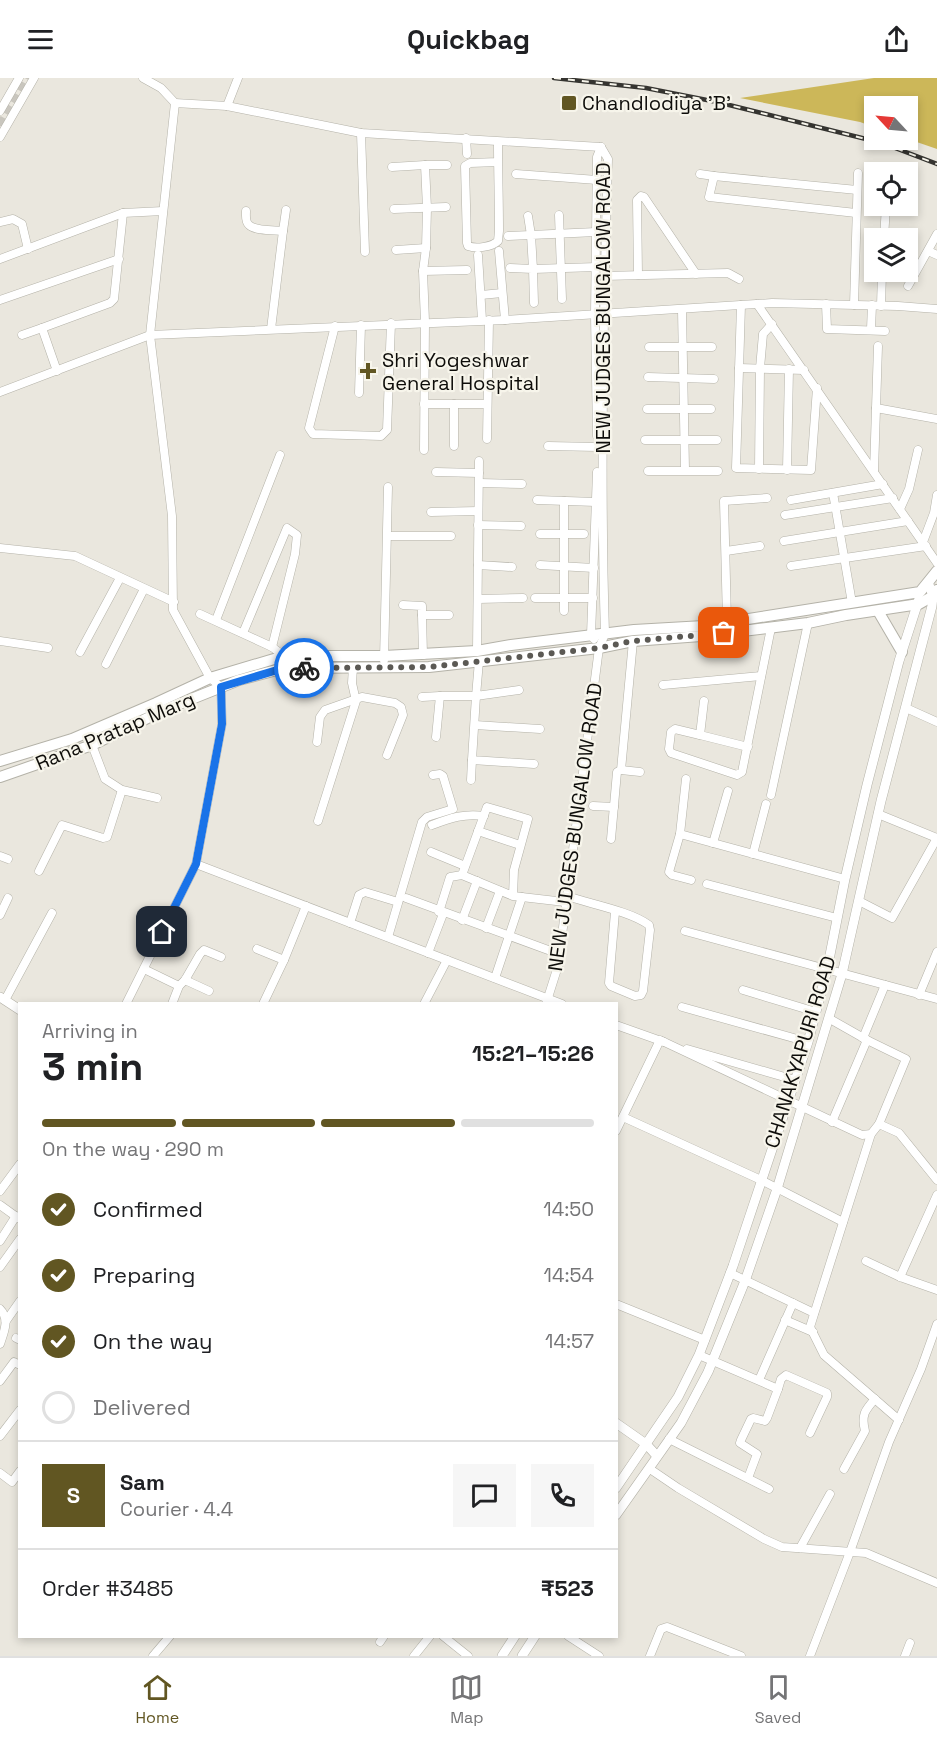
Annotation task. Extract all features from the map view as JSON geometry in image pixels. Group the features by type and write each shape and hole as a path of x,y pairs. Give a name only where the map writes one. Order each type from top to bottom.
{"main road":[{"path":"920,592 937,571"},
{"name":"Rana Pratap Marg","path":"0,777 92,745 164,710 221,687 284,668 429,667 478,656 511,645 634,630 704,626 920,592"},
{"name":"Rana Pratap Marg","path":"0,761 72,739 210,678 284,656 478,656 599,648 633,641 701,636 808,623 919,604 935,593"},
{"path":"878,611 902,652"}],"street":[{"path":"0,111 19,78"},
{"path":"0,137 34,78"},
{"path":"127,1002 196,864 222,724 221,687 210,678 173,610 172,516 150,335 175,102 161,88 143,78"},
{"path":"227,106 238,78"},
{"name":"NEW JUDGES BUNGALOW ROAD","path":"175,102 227,106 362,133 601,147 608,159 604,276 599,315 605,634 599,648 558,966 547,1001"},
{"path":"362,133 365,252"},
{"path":"466,138 467,154"},
{"path":"498,142 498,162 498,241 494,245 472,248 466,243 465,166 470,163 498,162"},
{"path":"599,648 591,635 599,315 596,232 597,157 601,147"},
{"path":"424,165 427,208 423,271 424,450"},
{"path":"392,166 447,165"},
{"path":"854,305 858,173"},
{"path":"516,174 597,180"},
{"path":"700,174 857,190"},
{"path":"714,176 709,197 856,213"},
{"path":"638,276 637,200 641,196 696,274"},
{"path":"394,209 446,207"},
{"path":"271,329 286,210"},
{"path":"0,260 123,213 164,211"},
{"path":"246,211 246,221 254,228 283,231"},
{"path":"22,335 110,303 114,298 116,288 123,213"},
{"path":"558,215 562,299"},
{"path":"528,216 534,303"},
{"path":"0,222 13,219 22,224 28,249"},
{"path":"508,236 596,232"},
{"path":"908,286 937,234"},
{"path":"396,250 426,248"},
{"path":"499,251 505,320"},
{"path":"928,251 937,255"},
{"path":"478,255 481,295 486,320 487,439"},
{"path":"0,300 118,259"},
{"path":"510,268 597,267"},
{"path":"423,271 467,270"},
{"path":"604,276 728,273 739,279"},
{"path":"871,329 880,282"},
{"path":"481,295 502,293"},
{"path":"0,392 150,335 391,323 505,320 682,310 757,303 876,305 937,309"},
{"path":"757,303 937,563"},
{"path":"826,304 826,329 885,331"},
{"path":"741,305 735,468 811,470 817,388"},
{"path":"682,310 685,470"},
{"path":"335,326 309,428 310,432 313,435 381,436 387,430 391,323"},
{"path":"759,469 760,368 763,334 772,324"},
{"path":"359,393 361,325"},
{"path":"42,328 57,370"},
{"path":"874,471 878,346"},
{"path":"649,347 712,347"},
{"path":"739,368 804,370"},
{"path":"787,470 789,369"},
{"path":"648,377 714,379"},
{"path":"424,404 487,404"},
{"path":"454,404 454,446"},
{"path":"876,408 937,419"},
{"path":"647,409 711,409"},
{"path":"645,440 717,440"},
{"path":"548,446 597,447"},
{"path":"900,509 909,489 918,450"},
{"path":"216,620 279,455"},
{"path":"471,780 478,656 479,462"},
{"path":"648,471 718,471"},
{"path":"436,472 480,472"},
{"path":"480,483 522,484"},
{"path":"791,500 883,484"},
{"path":"384,668 388,487"},
{"path":"833,493 852,603"},
{"path":"924,544 937,495"},
{"path":"727,621 724,501 767,498"},
{"path":"785,515 893,498"},
{"path":"537,500 596,502"},
{"path":"564,501 562,534 564,611"},
{"path":"431,512 478,511"},
{"path":"784,541 908,521"},
{"path":"478,525 521,526"},
{"path":"243,633 287,528 297,535 295,554 272,646"},
{"path":"540,534 584,534"},
{"path":"388,536 451,536"},
{"path":"791,566 844,560 924,544"},
{"path":"726,551 760,546"},
{"path":"0,548 75,556 174,602"},
{"path":"478,565 512,567"},
{"path":"540,565 594,568"},
{"path":"80,652 120,578"},
{"path":"618,1512 681,1423 712,1361 745,1281 777,1190 843,974 878,814 935,593 928,582"},
{"path":"106,664 144,589"},
{"name":"CHANAKYAPURI ROAD","path":"618,1485 678,1397 699,1355 730,1273 788,1102 827,970 854,842 902,652 919,604 920,592"},
{"path":"478,599 523,598"},
{"path":"535,598 593,598"},
{"path":"403,605 422,606 423,655"},
{"path":"200,614 272,646 284,656"},
{"path":"422,615 449,615"},
{"path":"771,795 808,623"},
{"path":"748,747 675,729 671,732 669,748 671,753 737,775 742,772 748,747 771,628"},
{"path":"0,641 48,648"},
{"path":"611,839 617,772 621,770 633,641"},
{"path":"318,821 356,700 352,683 353,667"},
{"path":"663,685 761,676"},
{"path":"422,697 476,696 519,690"},
{"path":"436,737 440,696"},
{"path":"316,742 322,712 362,697 395,703 401,707 403,715 387,755"},
{"path":"700,735 704,701"},
{"path":"906,708 937,722"},
{"path":"475,725 540,729"},
{"path":"92,745 105,779 122,790 157,798"},
{"path":"472,760 534,764"},
{"path":"621,770 640,772"},
{"path":"388,937 402,900 422,822 427,817 453,809 443,776 434,775"},
{"path":"686,779 680,834 669,872 691,880"},
{"path":"39,871 62,825 103,838 107,837 122,790"},
{"path":"713,843 728,791"},
{"path":"753,854 766,804"},
{"path":"593,806 614,807"},
{"path":"462,875 487,807 528,819 514,870 513,896"},
{"path":"432,825 471,814 484,816"},
{"path":"859,901 892,918 934,849 937,838 878,814"},
{"path":"478,831 520,846"},
{"path":"680,834 845,879"},
{"path":"854,842 871,846"},
{"path":"431,852 465,866"},
{"path":"196,864 495,978 547,1001"},
{"path":"428,953 450,877 462,875 513,896 566,899 615,912 642,920 649,925 650,930 643,992 635,996 609,983 615,912"},
{"path":"462,920 477,881"},
{"path":"707,884 837,918"},
{"path":"486,928 500,891"},
{"path":"350,923 359,895 365,892 402,900 559,954"},
{"path":"495,978 522,897"},
{"path":"0,915 8,898"},
{"path":"264,1002 306,906"},
{"path":"18,1009 3,999 52,913"},
{"path":"685,931 937,999"},
{"path":"257,949 284,960"},
{"path":"173,1002 182,983 204,950 221,957"},
{"path":"919,994 937,952"},
{"path":"425,1002 447,960"},
{"path":"144,969 209,991"},
{"path":"832,1122 885,985"},
{"path":"743,990 816,1012"},
{"path":"681,1006 807,1042"},
{"path":"830,1019 906,1059 879,1124 870,1134 810,1327 824,1355 899,1420"},
{"path":"618,1025 721,1060 795,1080"},
{"path":"660,1040 862,1136 870,1134"},
{"path":"618,1127 660,1040"},
{"path":"623,1117 761,1180 843,1222"},
{"path":"879,1124 899,1133 937,1180"},
{"path":"0,1191 18,1167"},
{"path":"900,1277 937,1196"},
{"path":"0,1205 18,1217 0,1241"},
{"path":"0,1267 18,1242"},
{"path":"866,1261 900,1277 937,1290"},
{"path":"730,1273 814,1313"},
{"path":"759,1380 793,1303"},
{"path":"0,1344 6,1321 18,1304"},
{"path":"618,1305 705,1340"},
{"path":"0,1309 6,1321"},
{"path":"785,1320 813,1332"},
{"path":"810,1656 937,1324"},
{"path":"699,1355 778,1389"},
{"path":"0,1381 14,1362 18,1364"},
{"path":"748,1478 757,1454 742,1445 741,1440 750,1419 765,1420 767,1418 781,1378 786,1375 827,1393 810,1433"},
{"path":"844,1468 865,1431 863,1413 875,1399"},
{"path":"0,1436 18,1413"},
{"path":"618,1424 646,1444 657,1456"},
{"path":"669,1439 769,1489"},
{"path":"650,1468 678,1488 764,1539 782,1547 866,1553 937,1583"},
{"path":"0,1473 12,1482 18,1474"},
{"path":"800,1548 830,1494"},
{"path":"650,1656 661,1629 667,1626 741,1656"},
{"path":"153,1656 168,1638"},
{"path":"416,1656 429,1638"},
{"path":"445,1638 468,1656"},
{"path":"502,1656 514,1638"},
{"path":"522,1656 534,1638"},
{"path":"571,1638 599,1656"},
{"path":"905,1656 910,1643"}],"shaded area":[{"path":"874,78 937,78 937,149 918,142 918,96 864,96 864,123 740,98"}],"tunnel":[{"path":"0,126 28,78"}],"railway":[{"path":"554,78 646,88 717,102 882,143 937,164"}],"way so far":[{"path":"304,668 429,667 599,648 633,641 724,633"}],"place":[{"name":"Chandlodiya 'B'","path":"569,103"},
{"name":"Shri Yogeshwar General Hospital","path":"368,371"}],"route":[{"path":"162,932 196,864 222,724 221,687 284,668 304,668"}]}
